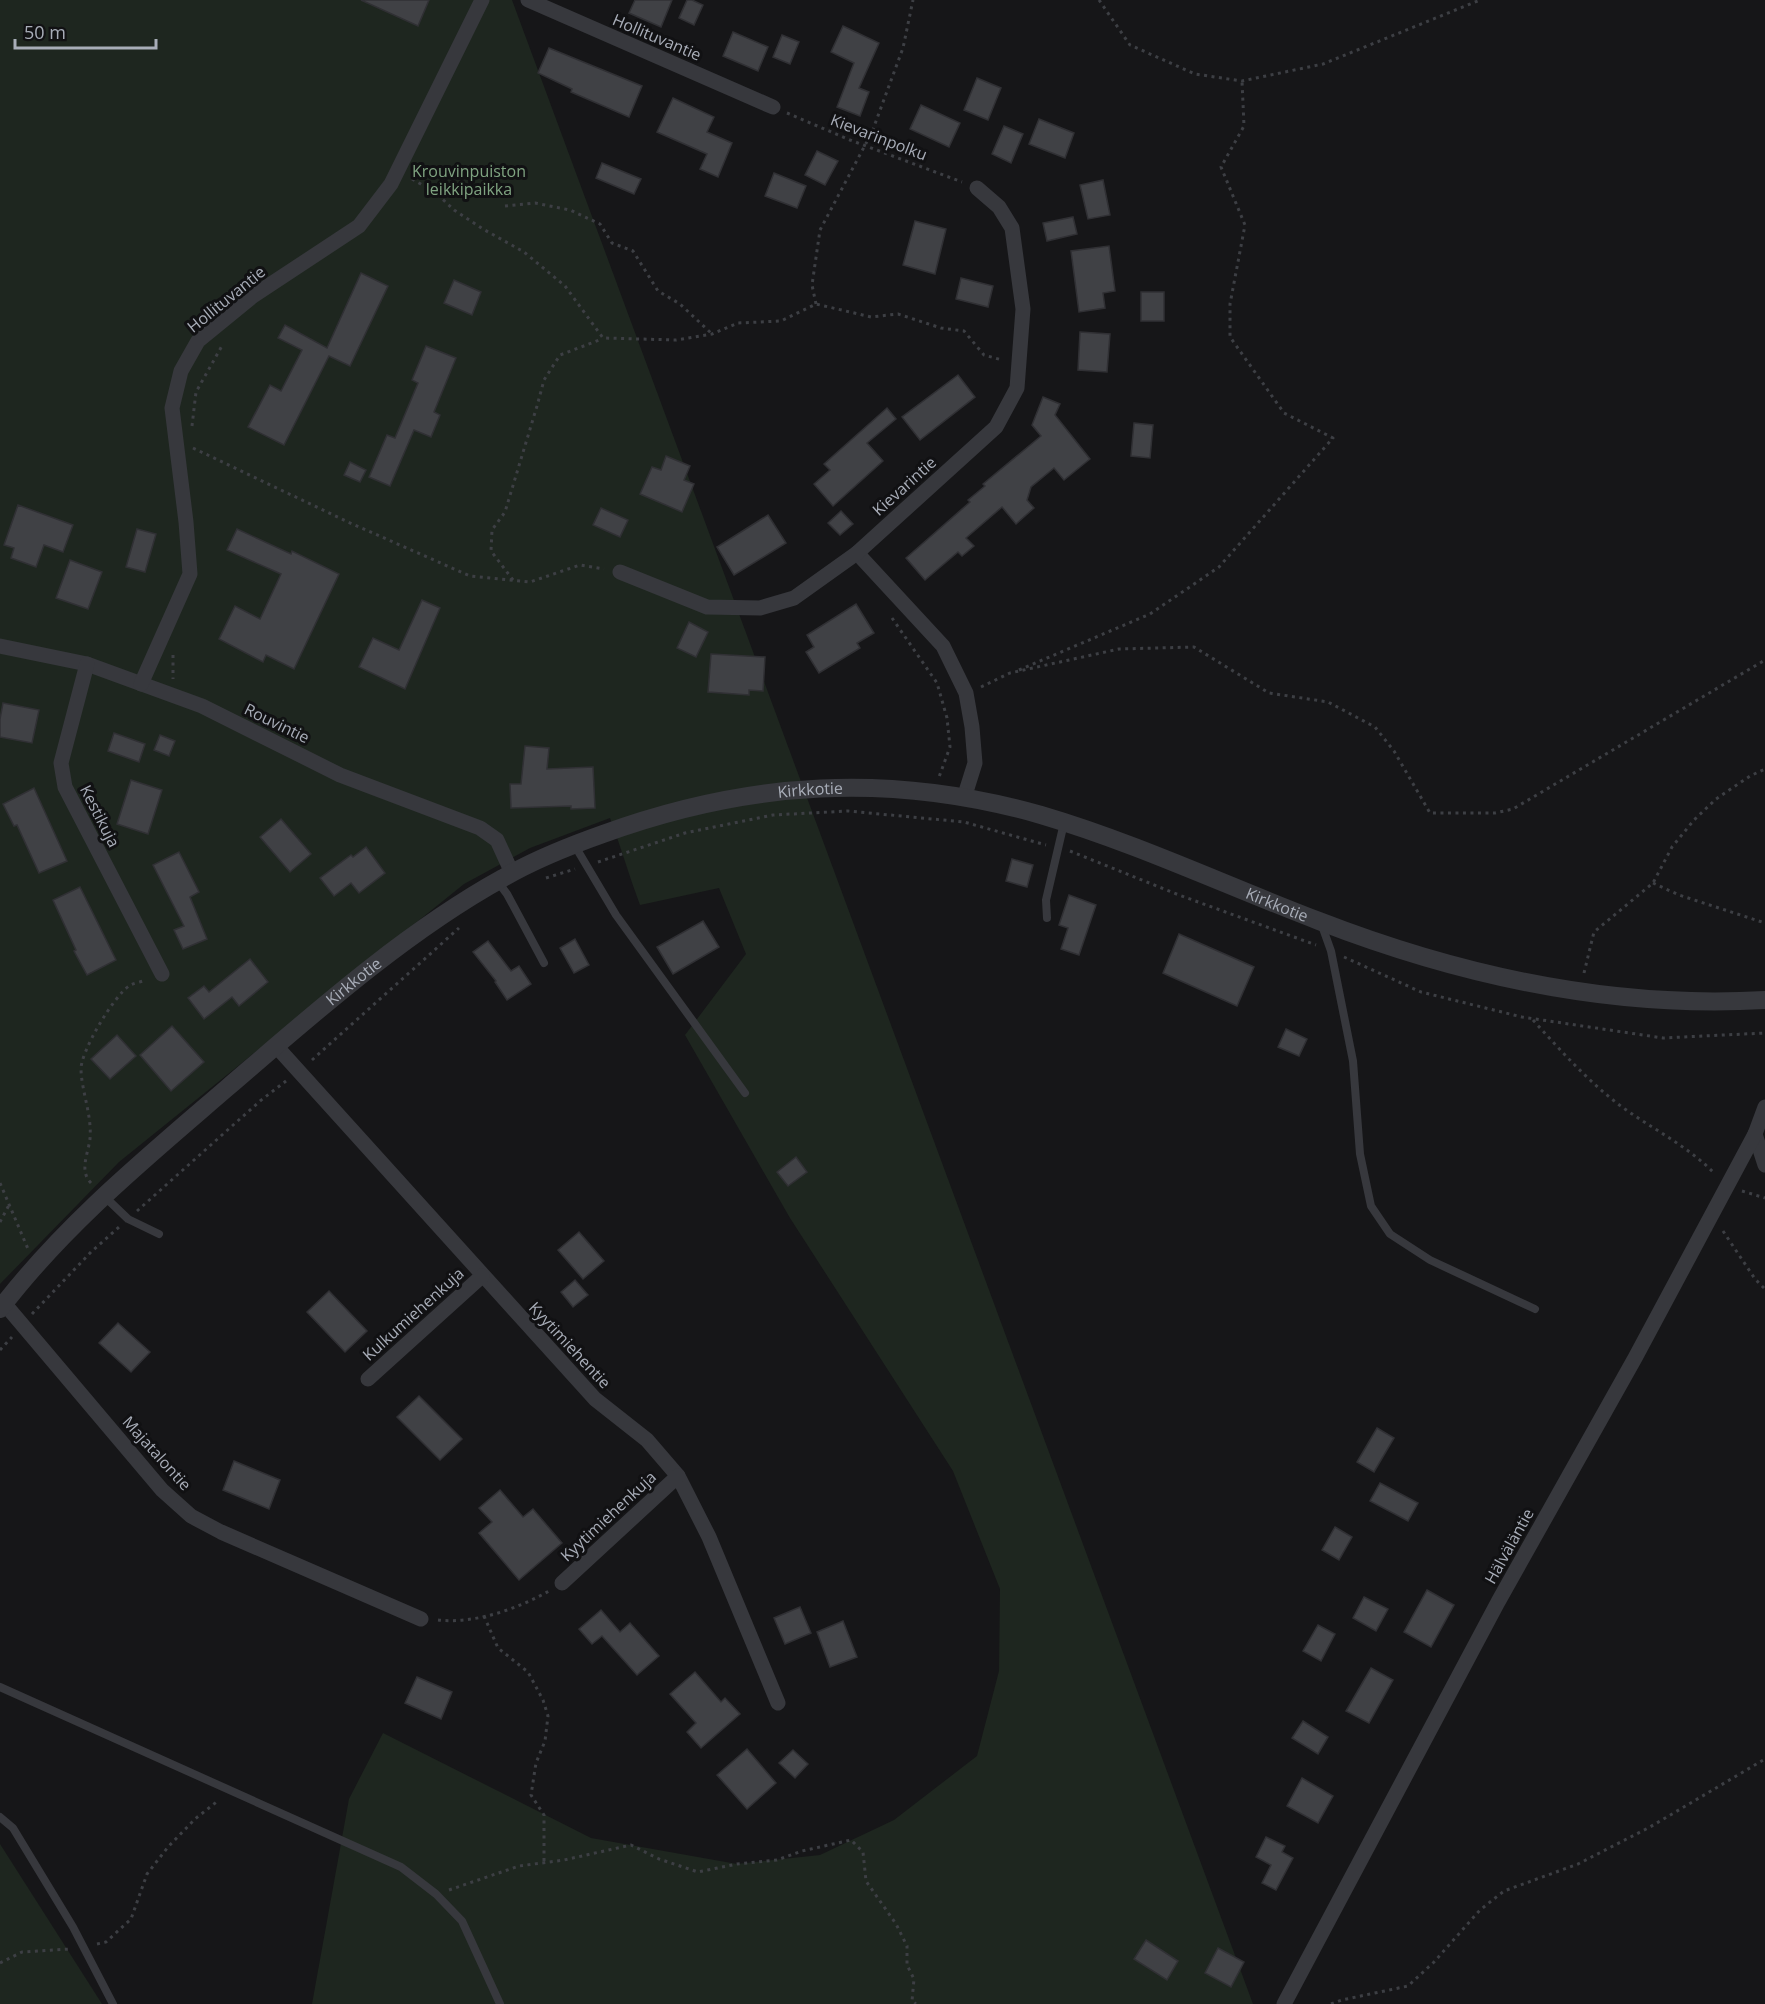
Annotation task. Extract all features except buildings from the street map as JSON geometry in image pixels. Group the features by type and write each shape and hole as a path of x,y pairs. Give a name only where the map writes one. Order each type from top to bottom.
{"street":[{"name":"Hollituvantie","path":"141,684 190,574 172,408 180,371 198,341 253,296 359,226 391,184 482,0"},
{"name":"Hollituvantie","path":"528,0 773,107"},
{"name":"Kievarintie","path":"621,572 707,606 760,608 794,598 857,553 996,427 1017,388 1023,309 1012,228 999,207 977,188"},
{"path":"857,553 943,646 966,693 975,763 964,798"},
{"name":"Rouvintie","path":"0,646 87,664 202,706 340,775 480,828 497,840 505,877"},
{"name":"Kestikuja","path":"87,664 61,763 65,787 162,974"},
{"name":"Kirkkotie","path":"2,1306 68,1232 104,1196 276,1046 379,962 427,927 505,877 574,844 638,822 721,799 781,790 835,787 933,793 964,798 1040,815 1064,823 1320,922 1425,957 1485,974 1580,992 1693,1002 1765,1000"},
{"name":"Kyytimiehentie","path":"276,1046 595,1399 647,1440 678,1476 709,1537 778,1703"},
{"name":"Hälväläntie","path":"1284,2004 1492,1613 1712,1215 1755,1134 1765,1107"},
{"path":"1755,1134 1765,1165"},
{"name":"Kulkumiehenkuja","path":"368,1379 482,1276"},
{"name":"Majatalontie","path":"2,1306 23,1324 162,1490 191,1516 221,1532 421,1619"},
{"name":"Kyytimiehenkuja","path":"562,1584 678,1476"}],"lane":[{"path":"1047,918 1046,900 1064,823"},
{"path":"574,844 616,915 745,1093"},
{"path":"505,877 507,894 544,963"},
{"path":"1320,922 1331,951 1353,1060 1360,1154 1371,1206 1390,1234 1430,1260 1535,1309"},
{"path":"104,1196 128,1219 159,1234"},
{"path":"0,1688 401,1866 436,1894 462,1921 500,2004"},
{"path":"0,1817 14,1828 84,1948 112,2004"}],"path":[{"path":"816,304 812,285 820,230 866,146 903,48 913,0"},
{"path":"1099,0 1130,45 1195,74 1242,81 1323,64 1480,0"},
{"path":"966,693 1150,614 1219,567 1333,438 1284,412 1230,337 1230,304 1245,225 1221,167 1244,126 1242,81"},
{"name":"Kievarinpolku","path":"773,107 866,146 977,188"},
{"path":"406,186 410,178 435,193 473,223 524,252 565,286 603,338"},
{"path":"505,207 535,203 570,210 600,224 612,243 633,251 658,291 680,304 712,334"},
{"path":"513,580 491,551 492,530 505,512 544,380 560,355 603,338 676,340 712,334 738,323 781,321 816,304 871,317 898,314 941,328 964,331 984,355 1019,365"},
{"path":"192,432 196,392 227,337"},
{"path":"192,440 195,459"},
{"path":"193,448 348,522 470,576 530,582 580,565 621,572"},
{"path":"891,617 937,683 947,718 950,747 926,819"},
{"path":"173,646 173,696"},
{"path":"1010,674 1119,649 1194,647 1269,693 1328,702 1375,727 1394,751 1423,805 1430,813 1495,813 1513,809 1765,660"},
{"path":"1580,992 1594,932 1653,883 1672,847 1694,820 1716,799 1750,776 1765,769"},
{"path":"543,879 685,833 773,815 848,811 964,822 1081,854 1179,895 1331,951 1421,992 1532,1018 1663,1038 1765,1032"},
{"path":"1653,883 1679,895 1765,923"},
{"path":"0,1350 91,1252 260,1101 298,1072 460,928"},
{"path":"104,1196 87,1179 85,1165 90,1139 89,1113 80,1067 98,1023 128,986 162,974"},
{"path":"1532,1018 1569,1061 1617,1103 1701,1159 1726,1187 1765,1198"},
{"path":"0,1183 35,1268"},
{"path":"0,1222 9,1204"},
{"path":"1712,1215 1755,1279 1765,1289"},
{"path":"421,1619 446,1621 484,1616 531,1601 562,1584"},
{"path":"484,1616 498,1648 528,1672 543,1700 548,1716 545,1741 536,1762 531,1795 544,1815 544,1863"},
{"path":"1331,2004 1408,1986 1434,1962 1480,1910 1504,1891 1578,1864 1650,1827 1765,1759"},
{"path":"0,1963 22,1952 84,1948 106,1942 131,1919 147,1874 168,1846 195,1820 232,1791"},
{"path":"436,1894 519,1866 615,1850 631,1845 659,1859 698,1872 777,1860 802,1851 851,1840 862,1852 866,1881 896,1924 907,1946 907,1965 914,1978 912,2001 916,2004"}],"green space":[{"name":"Krouvinpuiston leikkipaikka","path":"0,0 512,0 1253,2004 312,2004 349,1799 383,1733 591,1838 737,1864 820,1855 894,1820 977,1756 999,1671 1000,1589 953,1471 790,1218 685,1035 746,954 719,888 640,905 610,818 530,848 464,884 119,1162 0,1284"},
{"path":"0,1844 102,2004 0,2004"}]}
